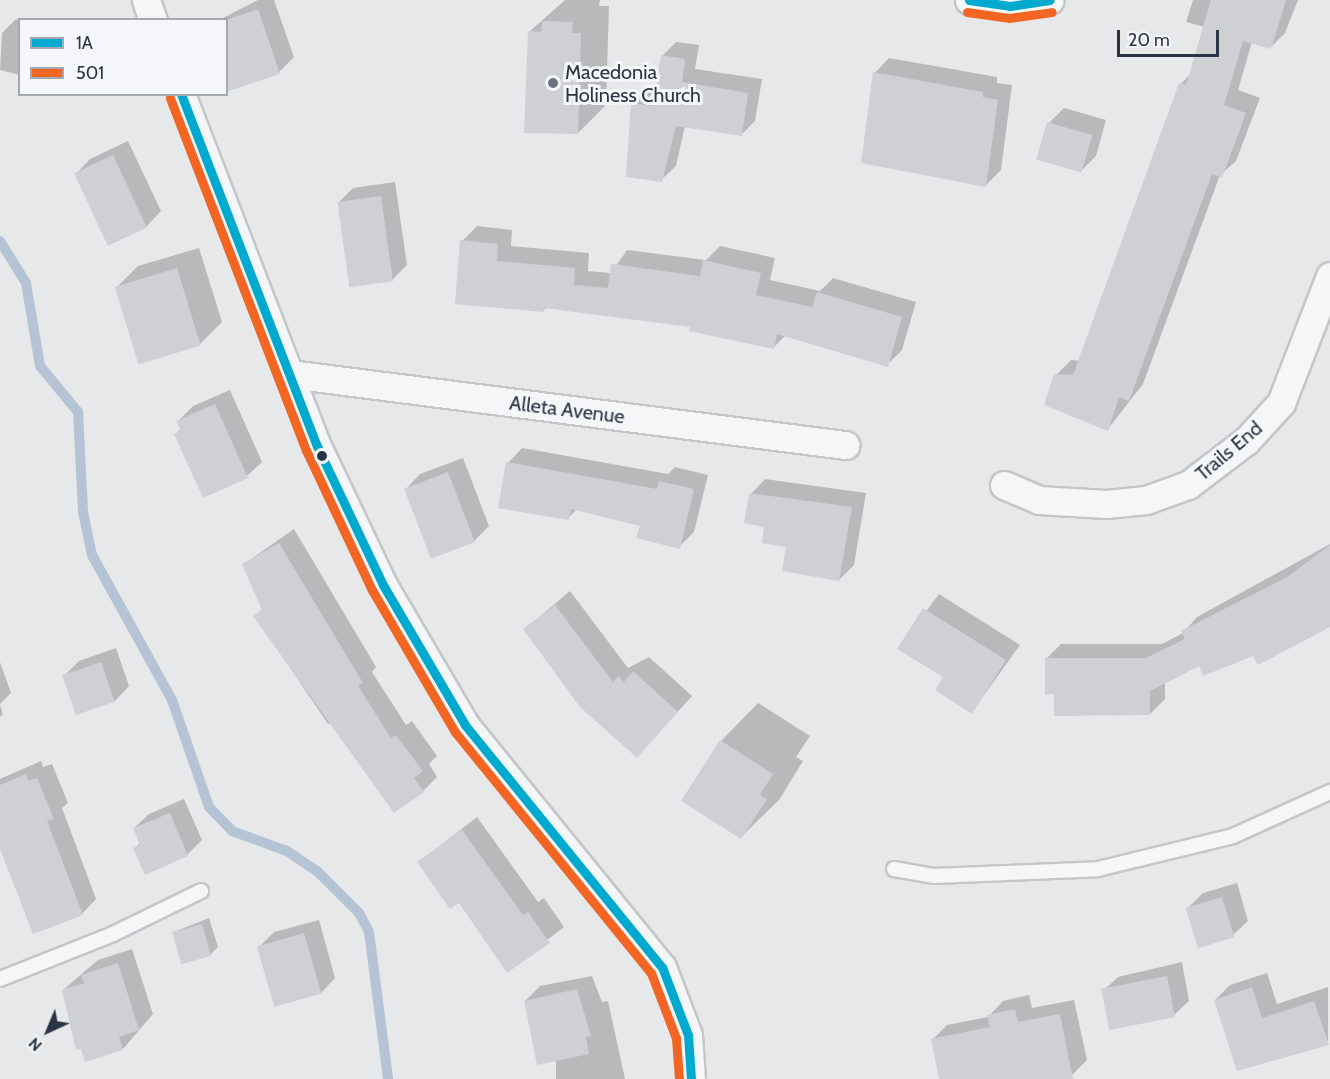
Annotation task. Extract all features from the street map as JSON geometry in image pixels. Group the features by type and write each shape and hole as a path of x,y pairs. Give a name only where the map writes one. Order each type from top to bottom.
{"street":[{"path":"146,0 152,18"},
{"path":"969,0 1010,6 1050,0"},
{"path":"182,96 290,374 383,585 433,676 496,767 662,967 688,1035 691,1079"},
{"name":"Trails End","path":"1004,485 1039,500 1106,504 1146,500 1188,484 1246,441 1281,404 1330,276"},
{"name":"Alleta Avenue","path":"290,374 845,445"}],"lane":[{"path":"894,869 934,876 1098,869 1233,836 1330,792"},
{"path":"0,979 113,934 201,891"}],"building":[{"path":"1211,0 1286,0 1271,49 1243,41 1224,105 1246,113 1222,178 1212,174 1129,401 1119,397 1108,431 1044,405 1054,374 1073,375 1179,83 1186,85"},
{"path":"258,9 280,74 228,91 228,19"},
{"name":"Macedonia Holiness Church","path":"542,21 573,22 572,33 581,33 578,134 524,133 528,31 541,32"},
{"path":"661,55 685,59 682,82 748,93 742,136 676,126 662,182 626,177 631,103 653,106"},
{"path":"873,72 983,92 983,97 998,100 986,187 861,163"},
{"path":"1047,122 1092,135 1081,172 1036,159"},
{"path":"113,155 147,228 108,246 74,173"},
{"path":"381,196 393,281 349,287 337,202"},
{"path":"460,240 498,244 497,261 575,268 574,285 608,288 611,264 700,276 703,260 761,273 756,295 812,307 817,292 902,317 888,367 777,334 774,349 689,331 690,327 544,308 544,312 455,304"},
{"path":"177,268 201,345 139,364 115,287"},
{"path":"215,404 248,478 203,498 174,434 181,431 176,421"},
{"path":"506,462 657,489 659,481 694,489 680,549 636,538 640,526 571,509 569,520 498,508"},
{"path":"448,472 475,542 431,559 404,489"},
{"path":"749,493 852,507 839,581 782,571 786,547 762,543 764,527 744,523"},
{"path":"279,543 363,683 358,686 391,738 396,735 423,771 414,778 424,792 394,813 253,616 262,610 242,564"},
{"path":"1330,545 1330,627 1258,665 1253,656 1203,676 1199,666 1150,691 1150,715 1054,716 1054,694 1045,695 1045,658 1146,658 1185,639 1181,631 1287,577"},
{"path":"555,605 613,682 618,676 624,682 633,671 678,712 637,758 580,707 523,629"},
{"path":"923,608 1006,660 972,714 935,690 943,677 897,649"},
{"path":"101,662 115,702 76,715 62,675"},
{"path":"720,740 773,774 760,795 767,799 741,839 681,801"},
{"path":"26,774 28,781 37,778 54,819 47,821 83,915 33,934 0,849 0,785"},
{"path":"170,813 188,856 145,875 133,848 140,845 133,828"},
{"path":"462,830 523,915 528,912 550,943 507,973 459,903 450,909 417,862"},
{"path":"1222,897 1234,937 1198,948 1186,908"},
{"path":"202,924 211,956 181,964 172,933"},
{"path":"304,933 321,994 274,1007 257,947"},
{"path":"118,963 139,1030 119,1037 123,1050 85,1062 81,1049 76,1050 62,990 84,983 81,975"},
{"path":"1167,976 1175,1017 1109,1030 1101,989"},
{"path":"1252,987 1262,1018 1314,1001 1329,1045 1237,1071 1214,1000"},
{"path":"577,989 591,1036 586,1037 589,1054 537,1065 524,1001"},
{"path":"1015,1009 1018,1022 1060,1014 1073,1079 939,1079 931,1039 990,1027 987,1015"}],"waterway":[{"path":"0,241 26,283 40,366 78,412 83,512 92,555 172,700 209,807 232,831 287,851 317,871 359,913 369,932 388,1079"}],"transit line":[{"name":"1A","path":"969,0 1010,6 1050,0"},
{"name":"501","path":"967,12 1009,18 1052,12"},
{"name":"1A","path":"182,96 317,446 383,585 465,725 662,967 688,1035 691,1079"},
{"name":"501","path":"170,98 306,450 372,590 455,732 651,973 676,1038 679,1079"}],"place":[{"name":"Macedonia Holiness Church","path":"553,83"}]}
